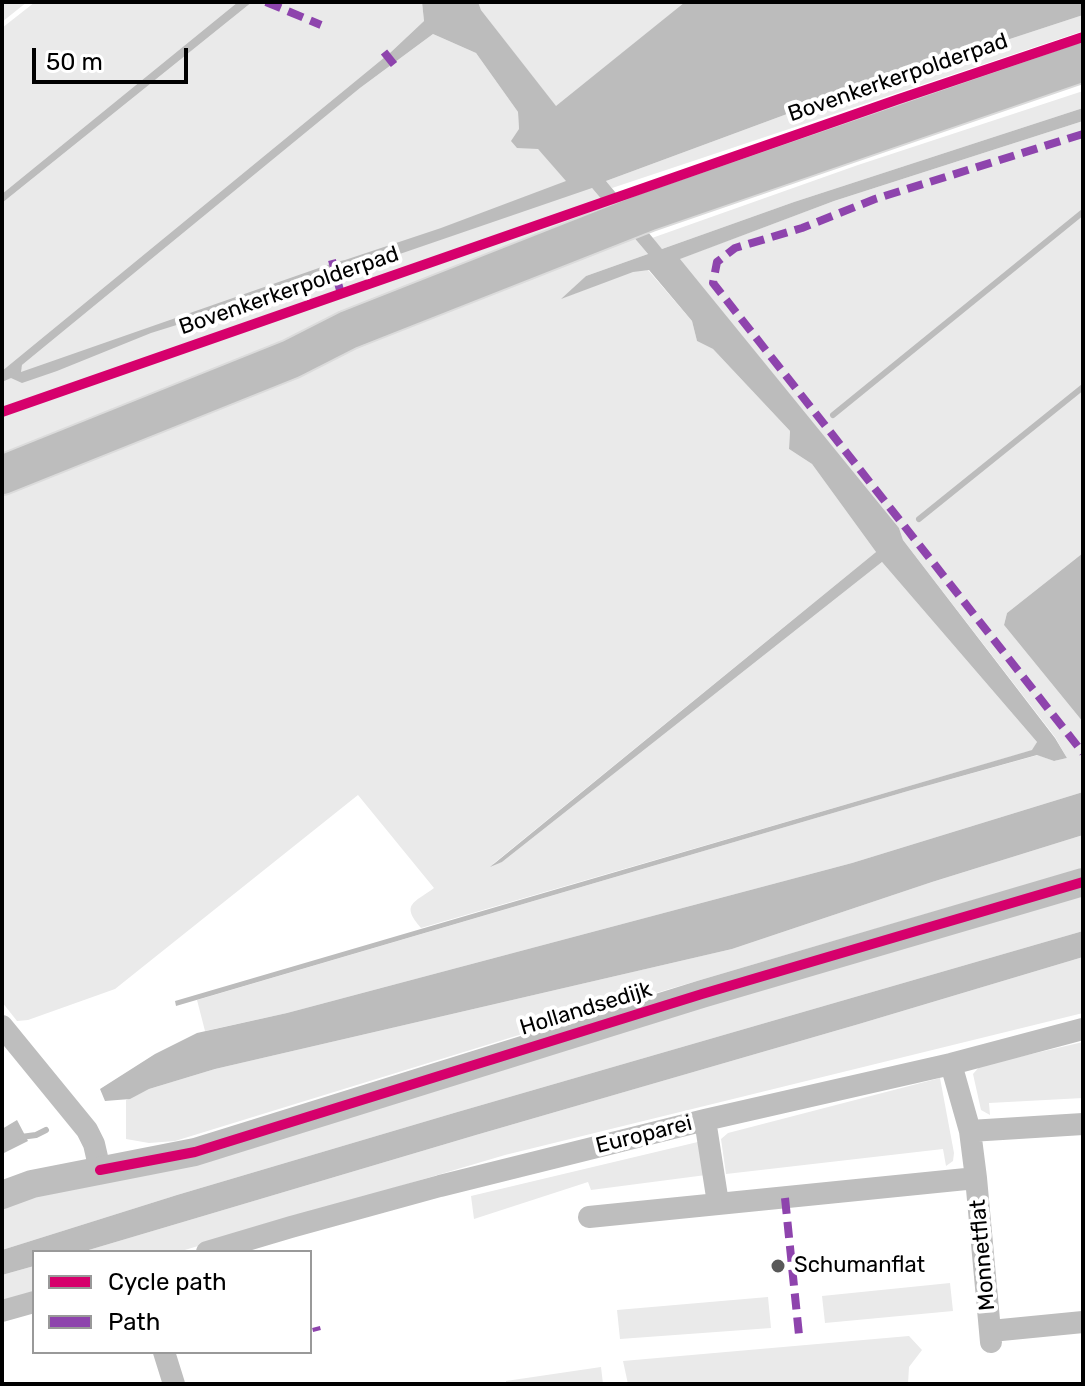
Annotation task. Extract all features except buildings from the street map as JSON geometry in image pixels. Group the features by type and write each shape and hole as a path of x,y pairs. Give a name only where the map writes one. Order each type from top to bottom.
{"highway":[{"path":"2,475 291,359 348,330 630,219 1083,62"},
{"path":"2,455 281,345 348,330"}],"street":[{"name":"Hollandsedijk","path":"2,1195 32,1184 195,1152 702,994 1083,882"},
{"path":"2,1026 87,1130 100,1170"},
{"name":"Europarei","path":"214,1250 427,1190 705,1120 951,1064 1083,1029"},
{"name":"Monnetflat","path":"951,1064 970,1131 991,1337 1083,1322"},
{"path":"705,1120 718,1203"},
{"path":"970,1131 1083,1124"},
{"path":"589,1217 976,1178"},
{"path":"2,1311 32,1303"},
{"path":"165,1354 174,1384"}],"shaded area":[{"path":"2,2 27,2 2,22"},
{"path":"35,2 238,2 2,194 2,28"},
{"path":"238,2 252,2 2,203 2,194"},
{"path":"252,2 422,2 424,21 391,52 2,371 2,203"},
{"path":"422,2 478,2 481,10 556,106 685,2 1083,2 1083,15 833,97 606,181 662,249 794,202 1083,108 1083,121 834,201 680,259 899,528 903,540 1055,738 1067,758 1054,761 1037,755 176,1006 175,1001 1032,750 1037,742 882,562 502,862 490,867 876,552 812,464 789,449 790,431 713,349 697,341 692,321 649,270 633,272 561,299 586,276 648,254 592,188 356,269 151,333 22,383 11,378 2,382 2,371 391,52 424,21","holes":["433,34 476,53 518,112 519,129 511,141 517,148 538,149 566,181 441,228 21,372 22,365 360,88"]},
{"path":"478,2 685,2 556,107"},
{"path":"1083,15 1083,31 612,188 606,181 833,97"},
{"path":"433,34 476,53 518,112 519,129 538,149 592,188 648,254 586,276 563,298 633,271 648,270 692,321 697,341 713,349 790,431 789,449 812,464 876,552 493,864 502,862 882,562 1037,742 1033,750 421,928 411,914 412,905 434,888 358,795 115,989 28,1020 17,1021 2,1002 2,382 20,372 22,365 360,88"},
{"path":"1083,91 1083,108 794,202 662,249 652,238 858,165"},
{"path":"1083,121 1083,553 1007,613 1004,625 1083,722 1083,792 852,863 287,1013 205,1031 197,1000 908,791 1038,755 1054,761 1067,758 1055,737 903,540 899,528 679,259 834,201"},
{"path":"1083,553 1083,722 1004,625 1007,613"},
{"path":"1083,792 1083,835 732,949 215,1069 149,1089 130,1099 105,1101 100,1089 155,1054 197,1033 287,1013 852,863"},
{"path":"1083,835 1083,868 649,995 175,1141 149,1143 126,1139 126,1100 149,1089 215,1069 732,949"},
{"path":"1083,891 1083,931 454,1113 2,1250 2,1203"},
{"path":"1083,931 1083,957 89,1250 32,1250 32,1267 2,1275 2,1250 454,1113"},
{"path":"1083,957 1083,1013 505,1155 185,1250 89,1250 476,1135"},
{"path":"1083,1042 1083,1098 989,1103 990,1115 981,1110 973,1074 980,1066"},
{"path":"940,1078 954,1153 953,1161 946,1166 943,1149 726,1174 721,1139 728,1133"},
{"path":"17,1120 28,1141 2,1154 2,1129"},
{"path":"702,1141 706,1175 591,1190 588,1182 474,1219 471,1196"},
{"path":"32,1267 32,1296 2,1303 2,1275"},
{"path":"950,1283 953,1311 825,1323 822,1296"},
{"path":"768,1297 771,1328 620,1339 617,1310"},
{"path":"909,1336 922,1350 909,1367 908,1384 628,1384 623,1361"},
{"path":"601,1367 603,1384 506,1384 506,1381"}],"waterway":[{"path":"833,415 1083,212"},
{"path":"919,519 1083,387"},
{"path":"21,1137 46,1130"}],"marked path":[{"path":"266,2 321,25"},
{"path":"384,52 396,67"},
{"path":"1083,134 875,199 802,228 735,248 717,262 713,283 1083,753"},
{"path":"332,260 341,294"},
{"path":"785,1198 799,1335"},
{"path":"316,1327 317,1331"}],"cycle path":[{"name":"Bovenkerkerpolderpad","path":"2,412 1083,37"},
{"path":"100,1170 195,1152 702,994 1083,882"}],"place":[{"name":"Schumanflat","path":"778,1266"}]}
